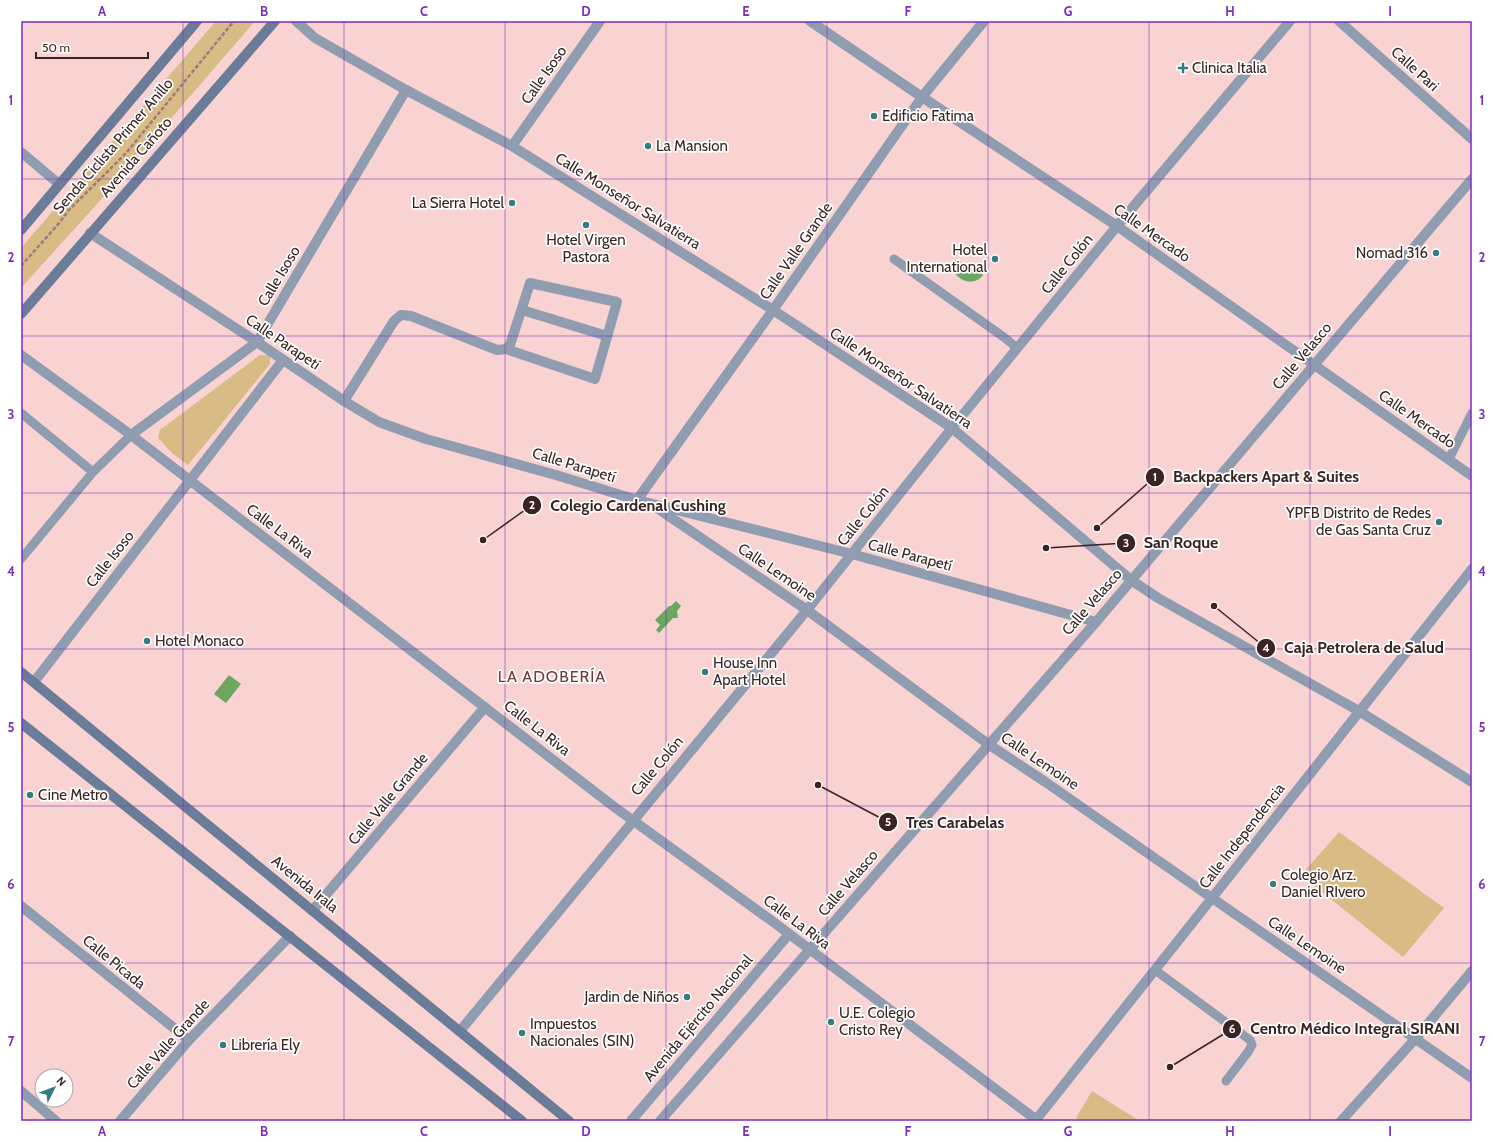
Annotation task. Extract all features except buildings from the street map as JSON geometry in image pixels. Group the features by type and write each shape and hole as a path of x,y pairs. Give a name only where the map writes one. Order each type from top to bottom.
{"main road":[{"path":"21,230 198,21"},
{"name":"Avenida Cañoto","path":"21,314 275,21"},
{"name":"Avenida Irala","path":"21,672 460,1030 569,1121"},
{"path":"21,723 522,1121"}],"street":[{"name":"Calle Monseñor Salvatierra","path":"296,21 315,38 406,90 512,146 773,310 952,428 1131,580 1158,598 1359,711 1472,782"},
{"name":"Calle Isoso","path":"512,146 600,21"},
{"name":"Calle Mercado","path":"810,21 1117,226 1472,476"},
{"name":"Calle Valle Grande","path":"636,500 773,310 922,97 984,21"},
{"name":"Calle Colón","path":"460,1030 807,610 952,428 1117,226 1290,21"},
{"name":"Calle Pari","path":"1339,21 1472,139"},
{"name":"Calle Isoso","path":"131,435 257,342 406,90"},
{"path":"21,152 59,184"},
{"name":"Calle Velasco","path":"809,950 1096,622 1472,179"},
{"name":"Calle Parapetí","path":"90,233 257,342 344,401 379,422 426,439 556,475 636,500 852,554 1096,622"},
{"path":"344,401 394,321 401,315 411,316 497,350 506,350 595,379 617,302 530,283 510,345 506,350"},
{"path":"522,310 607,336"},
{"name":"Calle La Riva","path":"21,354 131,435 633,820 789,934 1037,1121"},
{"name":"Calle Isoso","path":"34,682 282,360"},
{"name":"Calle Lemoine","path":"651,504 807,610 988,744 1044,781 1472,1078"},
{"name":"Calle Independencia","path":"1037,1121 1472,569"},
{"name":"Calle Valle Grande","path":"313,910 485,707"},
{"name":"Calle Picada","path":"21,906 189,1040"},
{"name":"Avenida Ejército Nacional","path":"630,1121 789,934"},
{"name":"Calle Valle Grande","path":"120,1121 189,1040 290,936"},
{"path":"660,1121 809,950"},
{"path":"1341,1121 1416,1038 1472,971"},
{"path":"21,1091 56,1121"}],"lane":[{"path":"894,259 1017,348"},
{"path":"21,413 92,472"},
{"path":"1449,459 1472,413"},
{"path":"21,559 92,472 131,435"},
{"path":"1155,970 1250,1040 1252,1045 1248,1052 1226,1081"}],"path":[{"name":"Senda Ciclista Primer Anillo","path":"21,266 68,211 127,152 234,21"}],"shaded area":[{"path":"216,21 255,21 106,194 21,288 21,248"},
{"path":"955,260 960,260 968,271 974,267 979,269 983,275 979,279 969,282 959,278 952,269 951,263"},
{"path":"260,355 270,355 270,364 188,465 172,453 158,438 160,430"},
{"path":"676,601 681,606 677,611 678,618 673,618 659,633 656,630 660,625 655,620"},
{"path":"229,675 241,684 226,703 214,694"},
{"path":"1339,832 1444,908 1403,957 1301,875"},
{"path":"1092,1091 1138,1120 1080,1121 1076,1118"}],"place":[{"name":"Clinica Italia","path":"1183,68"},
{"name":"Edificio Fatima","path":"874,116"},
{"name":"La Mansion","path":"648,146"},
{"name":"La Sierra Hotel","path":"512,203"},
{"name":"Hotel Virgen Pastora","path":"586,225"},
{"name":"Nomad 316","path":"1436,253"},
{"name":"Hotel International","path":"995,259"},
{"name":"YPFB Distrito de Redes de Gas Santa Cruz","path":"1439,522"},
{"name":"Backpackers Apart & Suites","path":"1097,528"},
{"name":"Colegio Cardenal Cushing","path":"483,540"},
{"name":"San Roque","path":"1046,548"},
{"name":"Caja Petrolera de Salud","path":"1214,606"},
{"name":"Hotel Monaco","path":"147,641"},
{"name":"House Inn Apart Hotel","path":"705,672"},
{"name":"Tres Carabelas","path":"818,785"},
{"name":"Cine Metro","path":"30,795"},
{"name":"Colegio Arz. Daniel RIvero","path":"1273,884"},
{"name":"Jardin de Niños","path":"687,997"},
{"name":"U.E. Colegio Cristo Rey","path":"831,1022"},
{"name":"Impuestos Nacionales (SIN)","path":"522,1033"},
{"name":"Librería Ely","path":"223,1045"},
{"name":"Centro Médico Integral SIRANI","path":"1170,1067"}],"district":[{"name":"LA ADOBERÍA","path":"552,676"}]}
